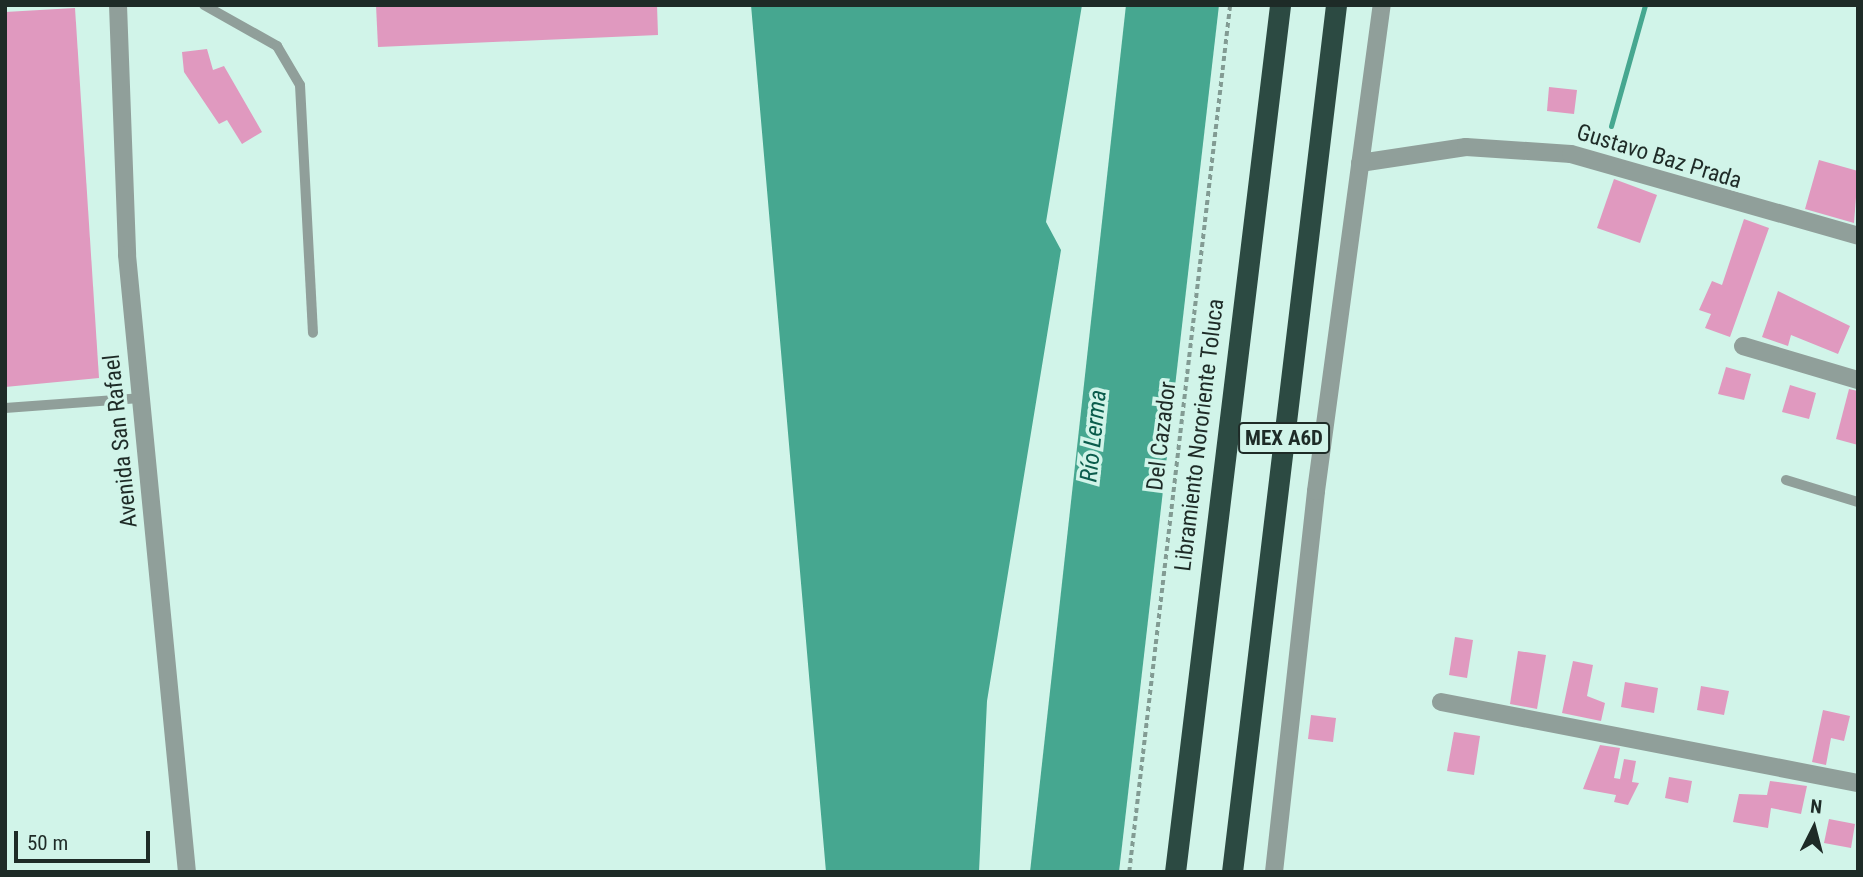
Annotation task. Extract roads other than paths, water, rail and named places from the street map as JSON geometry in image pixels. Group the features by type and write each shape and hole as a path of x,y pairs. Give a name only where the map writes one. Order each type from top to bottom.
{"highway":[{"name":"Libramiento Nororiente Toluca","path":"1175,872 1280,5"},
{"name":"MEX A6D","path":"1232,872 1336,5"}],"street":[{"name":"Avenida San Rafael","path":"118,5 140,398 187,872"},
{"path":"1274,872 1360,163 1382,5"},
{"name":"Gustavo Baz Prada","path":"1360,163 1466,147 1570,154 1858,236"},
{"path":"1743,346 1858,380"},
{"path":"1441,702 1858,783"}],"lane":[{"path":"204,5 277,46 300,85 313,333"},
{"path":"5,408 140,398"},
{"path":"1786,480 1858,502"}],"water":[{"path":"751,5 1082,5 1046,222 1061,250 987,701 979,872 826,872"},
{"name":"Río Lerma","path":"1126,5 1219,5 1119,872 1030,872"}],"waterway":[{"path":"1611,126 1645,5"}]}
